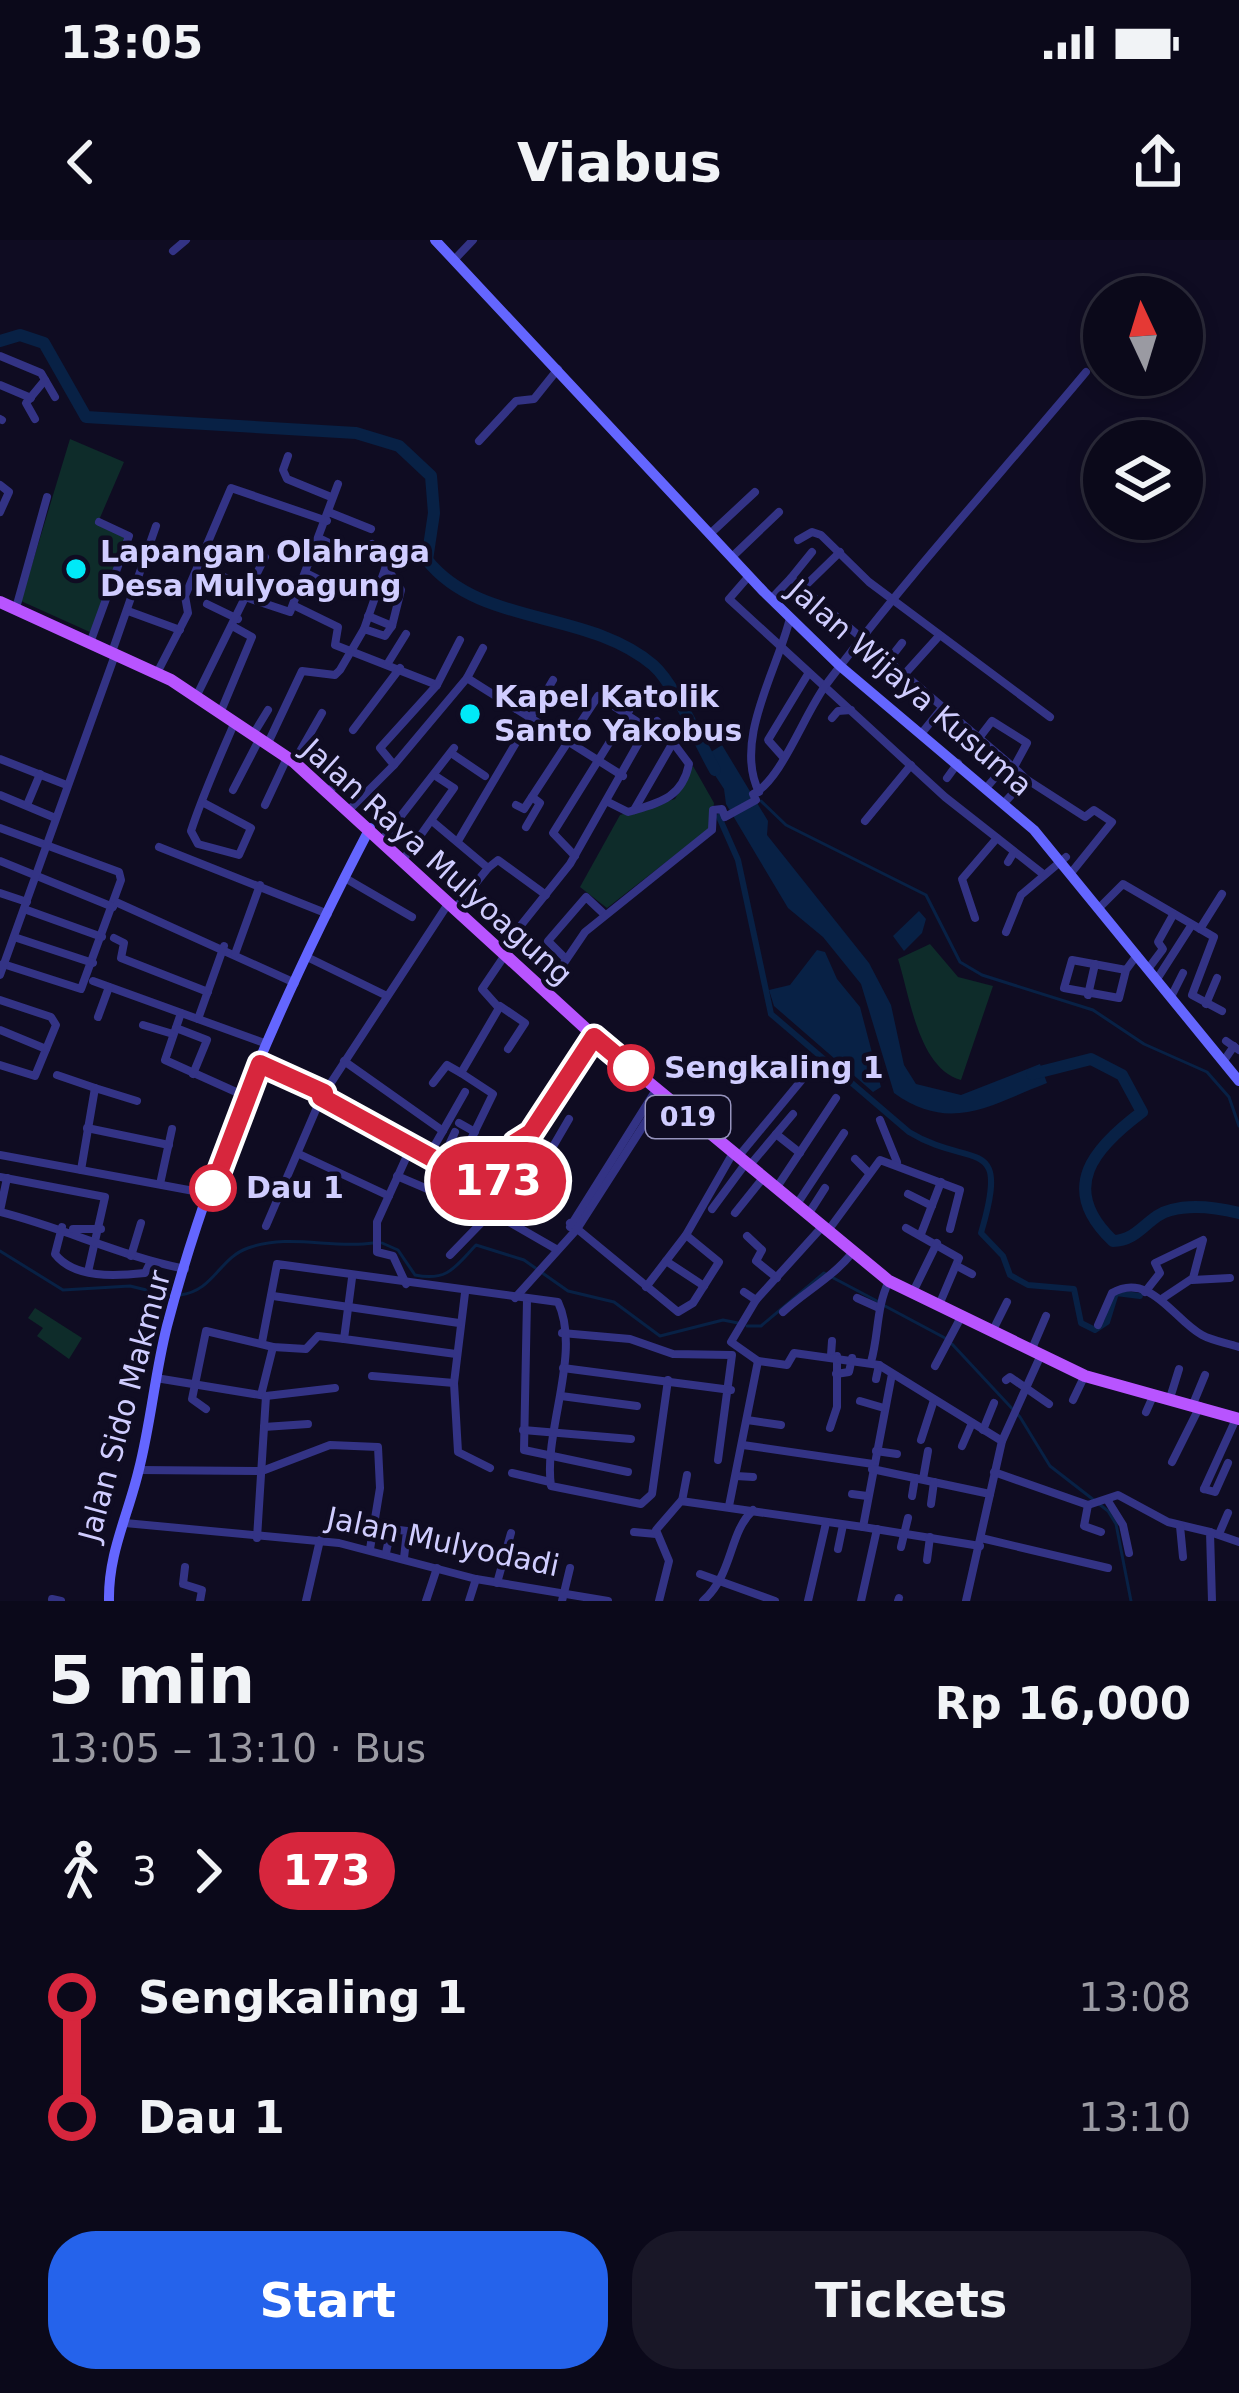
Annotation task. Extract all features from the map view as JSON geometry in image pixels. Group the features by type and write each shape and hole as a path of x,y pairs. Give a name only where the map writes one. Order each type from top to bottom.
{"main road":[{"name":"Jalan Wijaya Kusuma","path":"435,240 667,492 840,666 959,762 1064,859 1156,980 1174,991 1239,1081"},
{"name":"Jalan Raya Mulyoagung","path":"0,602 158,673 291,759 594,1037 889,1281 1085,1376 1238,1419"},
{"name":"Jalan Sido Makmur","path":"109,1601 110,1557 140,1470 178,1289 245,1096 370,828"}],"street":[{"path":"173,251 186,240"},
{"path":"454,260 472,240"},
{"path":"0,356 29,366 55,397"},
{"path":"479,441 517,400 534,399 558,369"},
{"path":"544,992 604,914 712,830 712,812 724,813 756,796 840,666 1083,376"},
{"path":"35,419 26,406 45,380"},
{"path":"0,385 31,398"},
{"path":"289,455 283,470 287,479 331,497"},
{"path":"224,578 284,614 293,605 321,539 338,484"},
{"path":"0,485 9,492 0,512"},
{"path":"158,673 188,613 185,596 234,487 371,530"},
{"path":"711,533 755,492"},
{"path":"15,609 47,497"},
{"path":"733,556 779,512"},
{"path":"90,643 129,536 99,522"},
{"path":"0,975 156,526"},
{"path":"798,540 817,532 939,636 1050,717"},
{"path":"321,539 350,553"},
{"path":"364,629 385,636 401,590 372,544"},
{"path":"772,598 812,552"},
{"path":"802,589 840,552"},
{"path":"197,695 265,557"},
{"path":"233,790 302,671 334,675 364,629 386,566"},
{"path":"306,573 338,589"},
{"path":"749,576 730,599 911,765 1043,874"},
{"path":"791,578 887,665 1026,778 1085,818 1094,810 1112,822 1071,873"},
{"path":"207,604 251,637 221,711"},
{"path":"293,605 338,626 334,644 437,685"},
{"path":"128,611 180,630"},
{"path":"368,616 392,626"},
{"path":"756,796 755,728 791,616"},
{"path":"388,663 406,634"},
{"path":"902,677 939,636"},
{"path":"394,765 380,748 437,685 460,640"},
{"path":"877,674 902,644"},
{"path":"350,809 467,678 483,648"},
{"path":"353,730 400,668"},
{"path":"784,758 768,740 808,674"},
{"path":"467,678 624,776"},
{"path":"458,841 553,680"},
{"path":"516,709 529,690 566,701"},
{"path":"516,805 523,810 598,696 649,725"},
{"path":"862,720 879,698"},
{"path":"921,734 942,708"},
{"path":"261,738 268,710"},
{"path":"832,718 838,711 851,710"},
{"path":"575,856 553,833 628,711"},
{"path":"266,806 322,713"},
{"path":"202,802 251,828 239,856 231,857 192,838 202,802 236,720"},
{"path":"508,1049 525,1024 482,989 575,856 649,725 657,721 690,767 682,784 669,800 634,810 608,802"},
{"path":"979,738 993,722 1027,743 1014,767"},
{"path":"634,810 675,740"},
{"path":"383,839 452,751 485,776"},
{"path":"0,759 64,784"},
{"path":"947,778 959,762"},
{"path":"865,821 911,765"},
{"path":"987,787 999,773"},
{"path":"27,806 40,774"},
{"path":"404,860 456,784 434,775"},
{"path":"968,789 976,777"},
{"path":"1005,802 1026,778"},
{"path":"329,790 344,780"},
{"path":"0,795 53,817"},
{"path":"526,827 540,804 532,797"},
{"path":"432,821 488,868"},
{"path":"0,828 118,872 115,905 80,989 3,958"},
{"path":"975,918 962,879 997,838"},
{"path":"159,847 328,914"},
{"path":"1008,862 1014,852"},
{"path":"1006,932 1021,895 1064,859"},
{"path":"266,1226 322,1095 385,995 451,907 498,860 546,895"},
{"path":"0,861 224,946 295,982"},
{"path":"344,877 412,917"},
{"path":"1099,908 1122,884 1216,942 1192,995 1222,1011"},
{"path":"234,955 260,885"},
{"path":"0,893 103,937"},
{"path":"1156,980 1222,894"},
{"path":"566,959 548,941 585,897 604,914"},
{"path":"1148,968 1163,949 1158,942 1174,915"},
{"path":"0,923 93,963"},
{"path":"114,938 124,943 121,958 208,992"},
{"path":"198,1019 224,946"},
{"path":"1126,970 1070,961 1063,985 1088,995 1119,998 1126,970 1137,955"},
{"path":"307,957 385,995"},
{"path":"1088,995 1095,964"},
{"path":"1174,991 1183,973"},
{"path":"1207,1001 1217,978"},
{"path":"94,981 268,1045"},
{"path":"98,1017 109,987"},
{"path":"0,1000 53,1019 35,1076 0,1065"},
{"path":"461,1073 499,1005"},
{"path":"181,1013 165,1060 245,1096"},
{"path":"143,1025 207,1040 194,1074"},
{"path":"0,1044 3,1031 46,1049"},
{"path":"450,1256 486,1218 515,1143 531,1133 594,1037"},
{"path":"1223,1062 1233,1046"},
{"path":"344,1061 443,1131"},
{"path":"260,1064 494,1192"},
{"path":"433,1083 447,1065 493,1094 455,1172"},
{"path":"646,1287 810,1070"},
{"path":"57,1075 137,1101"},
{"path":"81,1170 95,1088"},
{"path":"515,1298 572,1229 659,1092"},
{"path":"428,1157 465,1093"},
{"path":"776,1188 836,1098"},
{"path":"712,1209 741,1160 776,1134 793,1114"},
{"path":"555,1250 509,1222 569,1119"},
{"path":"880,1120 897,1162"},
{"path":"87,1128 169,1144"},
{"path":"440,1164 457,1128 475,1132"},
{"path":"160,1184 172,1129"},
{"path":"802,1209 844,1132"},
{"path":"776,1134 800,1154"},
{"path":"406,1285 393,1256 376,1248 375,1234 411,1147"},
{"path":"299,1154 389,1196"},
{"path":"868,1154 961,1191 950,1229"},
{"path":"0,1155 211,1194"},
{"path":"855,1160 869,1173"},
{"path":"877,1161 825,1229 756,1300 731,1345 758,1362 787,1365 794,1353 875,1364 1002,1441"},
{"path":"397,1176 451,1199"},
{"path":"88,1272 101,1229 103,1196 3,1178 0,1211 66,1228 101,1229"},
{"path":"735,1213 764,1178"},
{"path":"921,1234 941,1182"},
{"path":"802,1209 825,1188"},
{"path":"908,1194 932,1206"},
{"path":"131,1256 141,1223"},
{"path":"66,1228 97,1245 184,1272"},
{"path":"66,1228 56,1258 88,1272 145,1273 153,1263"},
{"path":"906,1228 937,1243 972,1274"},
{"path":"572,1229 681,1312 719,1259 686,1235"},
{"path":"747,1237 762,1250 756,1261 777,1278"},
{"path":"1145,1292 1160,1273 1155,1263 1203,1240 1191,1280"},
{"path":"912,1294 937,1243"},
{"path":"783,1312 834,1274 852,1253"},
{"path":"667,1261 704,1286"},
{"path":"938,1307 958,1262"},
{"path":"262,1342 277,1264 352,1278 560,1302 561,1396 550,1482"},
{"path":"348,1340 352,1278"},
{"path":"1162,1298 1191,1280 1230,1278"},
{"path":"876,1379 878,1304 889,1281"},
{"path":"1099,1325 1115,1290 1145,1292 1162,1298 1202,1336 1239,1347"},
{"path":"744,1292 756,1300"},
{"path":"465,1293 454,1383 459,1455 490,1468"},
{"path":"273,1296 459,1323"},
{"path":"856,1298 878,1304"},
{"path":"527,1300 526,1452 628,1472"},
{"path":"991,1334 1007,1302"},
{"path":"967,1601 1002,1441 1028,1390 1046,1316"},
{"path":"935,1366 960,1318"},
{"path":"206,1409 193,1402 206,1331 273,1347 306,1348 318,1336 456,1354"},
{"path":"562,1333 630,1339 673,1354 735,1359 718,1460"},
{"path":"830,1429 837,1408 832,1341"},
{"path":"257,1538 263,1396 273,1347"},
{"path":"836,1374 849,1372 852,1358"},
{"path":"728,1506 758,1362"},
{"path":"562,1368 730,1390"},
{"path":"1170,1397 1179,1369"},
{"path":"862,1527 892,1374"},
{"path":"372,1376 454,1383"},
{"path":"1073,1400 1085,1376"},
{"path":"1172,1462 1204,1376"},
{"path":"1006,1380 1009,1377 1049,1405"},
{"path":"157,1378 263,1396 335,1388"},
{"path":"512,1473 575,1493 647,1501 668,1380"},
{"path":"1146,1412 1154,1393"},
{"path":"561,1396 637,1406"},
{"path":"921,1440 934,1400"},
{"path":"860,1401 884,1408"},
{"path":"983,1430 994,1403"},
{"path":"1228,1462 1215,1492 1204,1489 1238,1419"},
{"path":"747,1420 781,1425"},
{"path":"962,1446 972,1423"},
{"path":"264,1427 308,1424"},
{"path":"523,1430 631,1439"},
{"path":"742,1444 990,1494"},
{"path":"140,1470 262,1468 330,1445 380,1448 370,1549"},
{"path":"876,1450 898,1454"},
{"path":"912,1496 928,1450"},
{"path":"994,1472 1101,1503 1123,1525 1129,1552"},
{"path":"656,1534 682,1501 687,1475"},
{"path":"736,1476 753,1477"},
{"path":"931,1504 934,1482"},
{"path":"852,1494 867,1496"},
{"path":"1101,1532 1084,1526 1101,1503 1118,1495 1180,1526 1239,1542"},
{"path":"682,1501 951,1544 981,1542 1108,1568"},
{"path":"703,1601 723,1583 743,1522 753,1510"},
{"path":"1212,1601 1215,1533 1228,1513"},
{"path":"901,1547 908,1518"},
{"name":"Jalan Mulyodadi","path":"124,1523 320,1540 476,1579 608,1601"},
{"path":"808,1601 826,1523"},
{"path":"838,1549 843,1525"},
{"path":"1180,1526 1183,1557"},
{"path":"861,1601 878,1529"},
{"path":"386,1553 390,1530 407,1532 404,1558"},
{"path":"634,1532 656,1534"},
{"path":"496,1583 511,1533"},
{"path":"656,1534 669,1560 659,1601"},
{"path":"927,1561 930,1537"},
{"path":"307,1601 320,1540"},
{"path":"185,1567 182,1584 202,1590 200,1601"},
{"path":"426,1601 437,1568"},
{"path":"563,1597 570,1568"},
{"path":"700,1574 775,1601"},
{"path":"469,1601 476,1579"},
{"path":"538,1601 542,1589"}],"green space":[{"path":"70,439 124,462 99,520 127,536 92,633 21,601"},
{"path":"693,766 714,803 711,827 607,908 580,887 620,815 675,799"},
{"path":"930,944 958,977 993,986 961,1080 946,1073 925,1046 898,959"},
{"path":"35,1308 82,1338 69,1359 37,1336 43,1328 28,1318"}],"water":[{"path":"722,745 768,821 767,835 869,963 891,1005 904,1065 916,1084 961,1095 1040,1064 1047,1083 989,1106 953,1113 934,1112 894,1093 861,984 823,937 788,908 726,804 724,789 703,757"},
{"path":"919,911 926,919 922,933 904,951 893,936"},
{"path":"817,950 825,952 837,979 860,1007 881,1087 873,1092 774,1006 769,990 790,985"}],"waterway":[{"path":"0,341 20,335 44,343 86,417 356,433 399,446 431,476 434,513 427,560 475,597 597,634 653,665 678,699 715,770"},
{"path":"761,801 786,825 926,895 960,962 982,975 1093,1010 1144,1044 1207,1072 1229,1097 1239,1126"},
{"path":"723,812 719,817 738,860 771,1014 909,1132 980,1159 988,1167 989,1201 981,1233 1003,1256 1010,1275 1028,1285 1074,1289 1081,1323 1095,1330 1107,1322 1116,1293 1140,1296"},
{"path":"1032,1074 1091,1059 1122,1075 1142,1112 1097,1154 1085,1186 1096,1222 1113,1241 1130,1237 1171,1210 1205,1207 1239,1213"},
{"path":"180,1295 201,1287 248,1248 294,1241 373,1243"},
{"path":"382,1243 398,1250 415,1275 426,1277 457,1266 476,1245 524,1260 568,1291 614,1302 660,1336 723,1320 738,1323"},
{"path":"0,1251 63,1290 130,1286 171,1296"},
{"path":"747,1326 761,1326 824,1273 877,1301"},
{"path":"885,1306 945,1338"},
{"path":"952,1344 1020,1417 1050,1466 1108,1511 1116,1524 1131,1601"}],"bus line":[{"name":"173","path":"213,1188 260,1064 324,1093 321,1097 494,1192 515,1143 531,1133 594,1037 631,1068"}],"place":[{"name":"Lapangan Olahraga Desa Mulyoagung","path":"76,569"},
{"name":"Kapel Katolik Santo Yakobus","path":"470,714"},
{"name":"Sengkaling 1","path":"631,1068"},
{"name":"Dau 1","path":"213,1188"}]}
